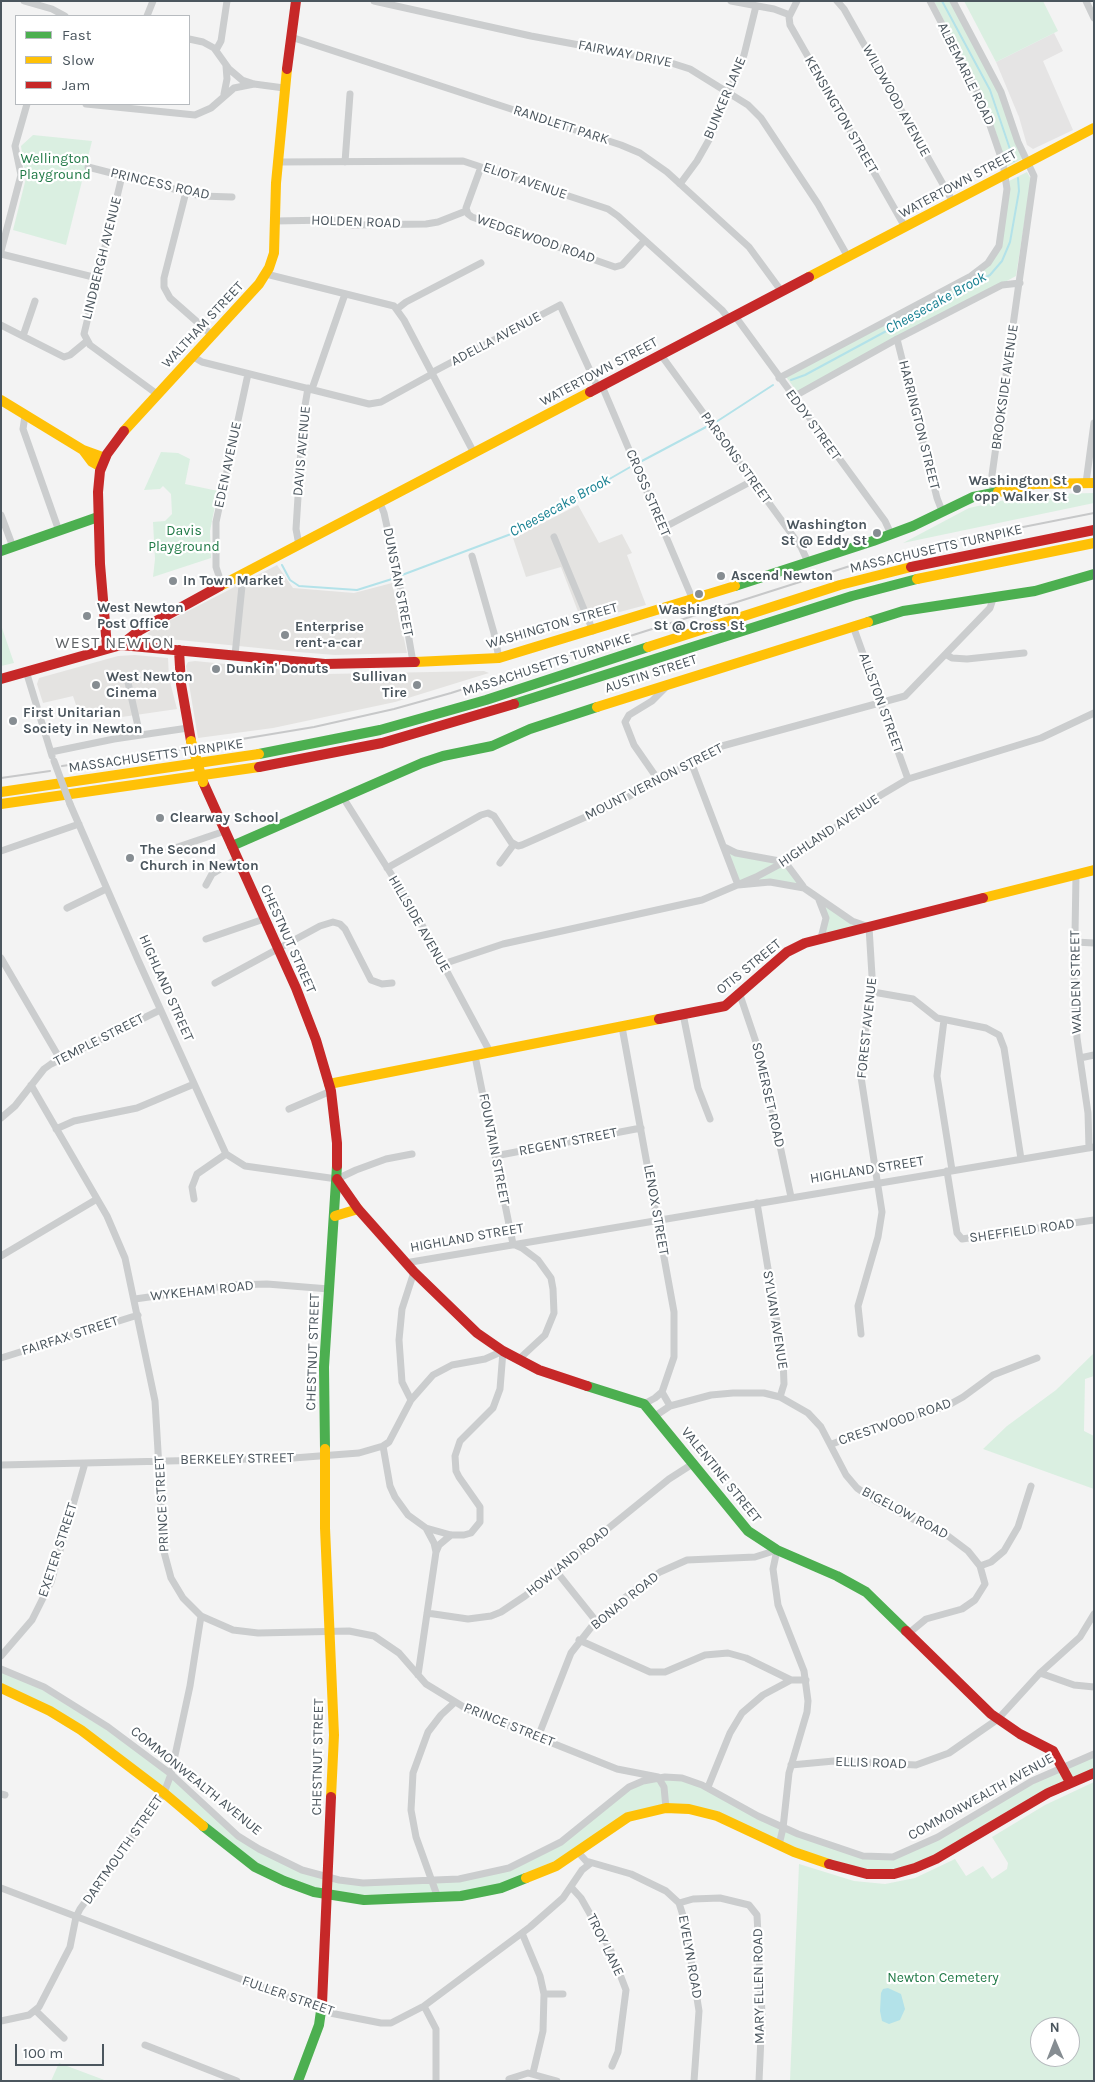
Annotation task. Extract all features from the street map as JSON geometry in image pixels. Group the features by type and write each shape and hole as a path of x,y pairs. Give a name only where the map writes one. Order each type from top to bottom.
{"main road":[{"name":"WALTHAM STREET","path":"107,648 101,594 98,517 98,483 103,462 119,436 266,274 273,257 277,162 284,88 296,1"},
{"name":"WATERTOWN STREET","path":"121,645 143,628 299,545 1094,128"},
{"path":"1,400 83,450 92,462 103,462"},
{"name":"WASHINGTON STREET","path":"1,679 121,645 325,664 475,661 499,658 693,600 891,534 964,500 1034,484 1090,483"},
{"path":"1,551 98,517"},
{"name":"MASSACHUSETTS TURNPIKE","path":"1,792 251,756 380,730 472,704 862,580 933,562 1094,530"},
{"name":"MASSACHUSETTS TURNPIKE","path":"1,804 274,765 382,743 487,713 852,596 936,574 1094,543"},
{"name":"AUSTIN STREET","path":"232,846 344,799 432,759 487,748 540,725 671,682 910,610 1050,588 1094,574"},
{"name":"CHESTNUT STREET","path":"179,650 179,668 188,728 203,782 316,1040 330,1088 337,1143 335,1216 324,1367 324,1457 334,1736 322,2009 314,2042 298,2081"},
{"path":"1,812 20,809 58,796"},
{"name":"OTIS STREET","path":"330,1088 490,1052 725,1006 740,995 787,952 821,938 1094,870"},
{"name":"HIGHLAND STREET","path":"337,1179 358,1208 405,1262"},
{"path":"335,1216 358,1208"},
{"path":"405,1262 471,1328 518,1360 568,1381 644,1404"},
{"name":"VALENTINE STREET","path":"644,1404 748,1531 777,1550 854,1584 886,1609 998,1719 1020,1734 1053,1751 1070,1782"},
{"name":"COMMONWEALTH AVENUE","path":"1,1688 50,1711 81,1730 164,1793 219,1840 255,1867 284,1882 327,1895 364,1900 438,1898 482,1893 511,1885 547,1870 581,1850 628,1817 666,1808 689,1809 710,1813 779,1846 827,1864 859,1873 894,1874 936,1859 1031,1802 1094,1772"}],"street":[{"path":"24,1 37,3 62,15"},
{"path":"147,15 153,1"},
{"path":"216,50 221,41 227,1"},
{"name":"FAIRWAY DRIVE","path":"374,1 531,36 670,62 690,69 751,108 764,121 818,204 848,257"},
{"path":"731,1 790,15 797,1"},
{"name":"WILDWOOD AVENUE","path":"837,1 844,9 953,202"},
{"name":"ALBEMARLE ROAD","path":"779,378 967,278 986,265 996,252 1002,235 1007,192 1005,175 986,111 930,1"},
{"name":"ALBEMARLE ROAD","path":"953,1 1001,92 1019,145 1029,163 1034,182 1020,283"},
{"path":"1086,1 1094,18"},
{"name":"BUNKER LANE","path":"680,184 705,148 744,55 756,6"},
{"name":"KENSINGTON STREET","path":"790,15 791,27 905,227"},
{"name":"RANDLETT PARK","path":"291,37 621,145 650,160 680,184 751,249 782,292"},
{"path":"190,38 203,42 216,50 226,65 239,78 254,84 284,88"},
{"path":"224,96 227,79 226,65"},
{"path":"96,105 195,115 211,108 237,87 254,84"},
{"path":"345,162 350,94"},
{"path":"27,105 15,146 20,177 1,252 97,278"},
{"name":"ELIOT AVENUE","path":"277,162 454,160 482,166 608,209 732,318"},
{"name":"WEDGEWOOD ROAD","path":"482,166 466,211 472,217 615,267 622,265 644,241"},
{"name":"PRINCESS ROAD","path":"88,168 204,196 232,197"},
{"name":"LINDBERGH AVENUE","path":"87,342 84,330 122,176"},
{"path":"186,192 164,278 164,287 168,296 212,335"},
{"name":"HOLDEN ROAD","path":"274,220 331,220 353,225 426,224 438,222 466,211"},
{"path":"397,309 406,302 481,263"},
{"path":"266,274 387,303 397,309 474,453"},
{"path":"792,397 897,339 1002,285 1020,283"},
{"name":"BROOKSIDE AVENUE","path":"993,492 992,475 1020,283"},
{"path":"345,294 310,389 361,404 373,404 432,374"},
{"path":"23,336 35,301"},
{"name":"ADELLA AVENUE","path":"432,374 560,305 600,387"},
{"name":"EDDY STREET","path":"732,318 779,378 891,534"},
{"path":"1,326 64,357 70,356 87,342 157,394"},
{"name":"HARRINGTON STREET","path":"897,339 937,500 942,511"},
{"name":"PARSONS STREET","path":"661,355 801,547 808,562"},
{"name":"DAVIS AVENUE","path":"192,356 202,362 310,389 303,417 296,536 299,545"},
{"name":"EDEN AVENUE","path":"222,586 217,569 215,546 216,522 248,374"},
{"name":"CROSS STREET","path":"600,387 664,528 693,600"},
{"path":"25,416 23,429 59,530"},
{"path":"1090,483 1094,423"},
{"path":"664,528 752,481"},
{"name":"DUNSTAN STREET","path":"380,503 384,513 413,662"},
{"path":"1,515 13,547"},
{"path":"554,537 593,631"},
{"path":"472,556 494,633 499,658"},
{"path":"235,655 242,586 239,577"},
{"name":"MOUNT VERNON STREET","path":"514,844 518,846 531,842 615,804 691,762 732,743 898,699 911,692 947,655 990,608 994,596"},
{"name":"ALLSTON STREET","path":"853,626 908,779"},
{"path":"947,655 952,658 967,659 1024,653"},
{"name":"HIGHLAND STREET","path":"26,671 51,752 70,804 106,889 226,1154"},
{"path":"127,678 140,736"},
{"path":"659,781 636,749 625,722 629,715 660,694 671,682"},
{"name":"HIGHLAND AVENUE","path":"443,964 503,944 690,903 738,885 785,862 908,779 1041,738 1094,713"},
{"path":"51,752 188,728"},
{"path":"691,762 738,885 770,882 804,888"},
{"name":"HILLSIDE AVENUE","path":"344,799 443,964 490,1052"},
{"path":"387,868 485,814 494,816 514,844 500,864"},
{"path":"1,851 79,824"},
{"path":"169,850 225,831"},
{"path":"724,846 736,853 785,862 797,881 804,888 852,921 869,927"},
{"path":"206,885 212,874 237,859"},
{"name":"WALDEN STREET","path":"1076,874 1074,993 1091,1148"},
{"path":"66,908 106,889"},
{"path":"818,897 826,918 821,938"},
{"path":"206,939 264,919"},
{"path":"215,983 327,923 340,924 345,929 370,980 382,984 392,984"},
{"name":"FOREST AVENUE","path":"861,1334 858,1306 881,1223 879,1182 861,1076 863,1043 872,992 869,927"},
{"path":"1075,942 1094,943"},
{"path":"1,958 4,969 60,1059"},
{"path":"872,992 913,999 932,1016 986,1028 1000,1035 1003,1041 1021,1159"},
{"name":"SOMERSET ROAD","path":"740,995 761,1057 791,1197"},
{"name":"TEMPLE STREET","path":"1,1118 14,1106 44,1069 60,1059 160,1010"},
{"path":"684,1014 698,1088 710,1119"},
{"path":"944,1020 937,1076 949,1171"},
{"name":"LENOX STREET","path":"622,1027 658,1220 675,1333 674,1357 662,1392"},
{"path":"1080,1058 1094,1055"},
{"name":"FOUNTAIN STREET","path":"475,1056 513,1244"},
{"path":"56,1129 74,1121 137,1108 194,1084"},
{"name":"PRINCE STREET","path":"31,1085 114,1230 125,1258 155,1400 160,1460 162,1527 167,1566 176,1588 201,1616 223,1627 246,1632 330,1630 362,1632 374,1636 399,1653 426,1684 454,1702 617,1769 658,1777"},
{"path":"289,1109 330,1088"},
{"name":"REGENT STREET","path":"495,1156 641,1128"},
{"name":"HIGHLAND STREET","path":"405,1262 1091,1148"},
{"path":"194,1199 192,1186 197,1174 226,1154 245,1166 337,1179 386,1159 412,1154"},
{"name":"SHEFFIELD ROAD","path":"949,1171 956,1232 962,1239 1094,1220"},
{"path":"1,1256 97,1199"},
{"name":"SYLVAN AVENUE","path":"757,1203 783,1358 784,1384 780,1397"},
{"path":"513,1244 530,1253 545,1268 551,1278 554,1301 554,1313 545,1335 518,1360"},
{"path":"411,1400 402,1382 399,1340 402,1310 414,1272"},
{"name":"WYKEHAM ROAD","path":"134,1299 233,1285 267,1284 329,1289"},
{"name":"FAIRFAX STREET","path":"1,1358 138,1315"},
{"path":"426,1528 451,1535 471,1533 480,1522 480,1507 459,1477 456,1470 455,1456 460,1441 487,1416 497,1400 500,1389 503,1351 486,1359 462,1362 442,1370 425,1382 411,1400 393,1436 383,1446 390,1486 395,1497 408,1515 426,1528 432,1535 436,1552"},
{"name":"CRESTWOOD ROAD","path":"832,1444 880,1425 946,1406 963,1397 993,1375 1037,1358"},
{"path":"644,1404 662,1392 670,1406"},
{"path":"655,1416 670,1406 711,1395 733,1392 764,1393 780,1397"},
{"name":"BIGELOW ROAD","path":"780,1397 808,1414 822,1427 846,1475 857,1488 876,1501 948,1536 968,1551 980,1566"},
{"name":"BERKELEY STREET","path":"1,1465 324,1457 359,1453 383,1446"},
{"name":"EXETER STREET","path":"1,1656 32,1620 51,1582 85,1463"},
{"name":"HOWLAND ROAD","path":"427,1613 468,1619 491,1616 512,1606 670,1479 694,1463"},
{"path":"909,1633 926,1619 962,1609 974,1600 985,1584 980,1566 992,1562 1004,1551 1018,1527 1030,1486"},
{"path":"418,1675 436,1552 439,1545 451,1535"},
{"path":"777,1550 773,1569 778,1604 806,1680 807,1712 791,1765 779,1846"},
{"name":"BONAD ROAD","path":"538,1737 571,1653 596,1621 637,1588 673,1565 687,1560 755,1557 777,1550"},
{"path":"556,1572 596,1621"},
{"name":"ELLIS ROAD","path":"791,1765 834,1761 916,1765 949,1753 998,1719 1040,1673 1080,1638 1094,1614"},
{"name":"DARTMOUTH STREET","path":"36,2012 70,1947 76,1917 164,1793 171,1774 190,1686 201,1616"},
{"path":"580,1640 650,1672 665,1672 705,1655 728,1653 746,1658 791,1680 806,1680"},
{"name":"COMMONWEALTH AVENUE","path":"1,1669 44,1687 108,1727 171,1774 238,1836 259,1849 284,1863 328,1877 375,1883 432,1881 484,1875 537,1856 576,1832 629,1787 658,1777 682,1778 708,1787 783,1828 854,1853 871,1857 893,1857 938,1837 1032,1781 1094,1754"},
{"path":"1040,1673 1074,1685 1094,1687"},
{"path":"708,1787 727,1738 742,1713 763,1695 791,1680"},
{"path":"438,1898 413,1823 413,1772 428,1732 440,1715 454,1702"},
{"path":"658,1777 664,1788 666,1808"},
{"path":"581,1850 591,1862"},
{"name":"FULLER STREET","path":"1,1888 322,2009 381,2023 392,2023 424,2006 522,1933 558,1903 572,1887 582,1870 591,1862"},
{"name":"EVELYN ROAD","path":"591,1862 636,1876 666,1891 679,1903 685,1922 699,2011 694,2081"},
{"name":"TROY LANE","path":"572,1887 581,1898 610,1951 626,1990 618,2052 612,2066"},
{"name":"MARY ELLEN ROAD","path":"679,1903 701,1898 727,1899 752,1907 757,1915 762,2014 759,2081"},
{"path":"522,1933 536,1967 544,1994 543,2031 533,2073"},
{"path":"544,1994 564,1994"},
{"path":"424,2006 436,2029 436,2081"},
{"path":"1,2021 36,2012 64,2038"},
{"path":"145,2045 237,2081"},
{"path":"509,2078 522,2073 533,2073 557,2081"}],"shaded area":[{"path":"1054,33 1063,51 1043,61 1073,130 1033,149 1027,145 1019,117 996,62"},
{"path":"578,505 599,543 622,534 632,553 627,555 646,605 582,622 561,567 526,577 513,538"},
{"path":"277,565 293,588 354,593 392,583 407,653 335,655 159,638 147,634 157,625 165,623"},
{"path":"135,655 168,658 169,678 177,709 115,718 113,711 81,720 73,696 43,703 37,684 39,678 118,656"},
{"path":"195,661 326,674 484,671 489,673 395,702 273,728 198,738 186,666 188,662"}],"green space":[{"path":"934,1 951,1 1001,92 1026,157 1004,168 1003,155 989,110"},
{"path":"964,1 1043,1 1058,31 996,62"},
{"name":"Wellington Playground","path":"33,135 92,141 66,245 13,230 26,178 21,146"},
{"path":"1027,172 1031,179 1016,276 798,393 784,374 977,272 997,249 1007,182"},
{"name":"Davis Playground","path":"161,452 178,453 190,459 185,484 218,491 210,531 211,558 153,577 155,559 153,522 165,521 172,514 171,494 163,486 160,489 144,490"},
{"path":"1094,493 1094,503 903,543 969,508 1014,498 1050,494"},
{"path":"1,625 14,663 1,666"},
{"path":"724,846 785,862 804,888 793,885 738,885"},
{"path":"822,905 860,924 821,938 824,928"},
{"path":"1094,1353 1094,1376 1085,1379 1084,1431 1094,1436 1094,1489 983,1449 1007,1426 1056,1390"},
{"path":"1,1669 22,1677 142,1752 238,1836 284,1863 351,1882 479,1876 537,1856 636,1784 682,1778 758,1816 854,1853 900,1855 995,1803 1094,1754 1094,1773 922,1866 859,1873 717,1816 650,1810 584,1848 482,1893 327,1895 255,1867 119,1758 1,1688"},
{"name":"Newton Cemetery","path":"1094,1782 1094,2081 790,2081 799,1864 854,1881 885,1884 915,1878 955,1859 966,1876 983,1866 992,1879 1007,1869 1008,1863 992,1837 1045,1805"},
{"path":"59,2063 107,2081 51,2081"}],"water":[{"path":"888,1988 901,1994 905,2009 900,2020 889,2024 882,2021 880,2011 881,1993 883,1989"}],"waterway":[{"name":"Cheesecake Brook","path":"942,1 990,90 1014,161"},
{"name":"Cheesecake Brook","path":"791,380 805,375 990,275 1002,261 1010,242 1019,191 1018,178"},
{"name":"Cheesecake Brook","path":"716,422 773,385"},
{"name":"Cheesecake Brook","path":"640,462 706,427"},
{"name":"Cheesecake Brook","path":"402,575 519,531 632,466"},
{"name":"Cheesecake Brook","path":"282,565 290,580 299,586 357,590 392,579"}],"railway":[{"path":"200,746 314,727 394,709 451,693 850,566 927,546 1094,513"},
{"path":"62,766 185,749"},
{"path":"1,778 50,771"}],"traffic: fast":[{"path":"735,586 873,541 913,526 973,497 998,492"},
{"path":"1,551 98,517"},
{"path":"868,622 903,611 1035,591 1094,574"},
{"path":"514,704 852,596 917,579"},
{"path":"259,754 380,730 486,700 648,647"},
{"path":"232,846 422,763 443,756 492,746 530,729 597,707"},
{"path":"325,1449 324,1367 337,1166"},
{"path":"587,1386 644,1404 748,1531 777,1550 837,1576 866,1592 906,1631"},
{"path":"203,1826 255,1867 284,1881 314,1892 364,1900 461,1896 501,1888 526,1878"},
{"path":"298,2081 319,2025 322,2004"}],"traffic: slow":[{"path":"124,431 259,284 269,268 274,253 276,183 287,69"},
{"path":"809,277 1094,128"},
{"path":"220,586 590,392"},
{"path":"1,400 83,450 105,458"},
{"path":"83,450 92,462 101,467"},
{"path":"998,492 1034,484 1094,483"},
{"path":"917,579 1094,543"},
{"path":"648,647 840,585 911,567"},
{"path":"415,662 499,658 735,586"},
{"path":"597,707 868,622"},
{"path":"191,741 203,782"},
{"path":"1,792 259,754"},
{"path":"1,804 259,767"},
{"path":"983,898 1094,870"},
{"path":"329,1084 659,1019"},
{"path":"335,1216 358,1209"},
{"path":"325,1449 325,1528 334,1735 331,1797"},
{"path":"1,1688 50,1711 81,1730 164,1793 203,1826"},
{"path":"526,1878 556,1866 628,1817 666,1808 689,1809 717,1816 794,1852 829,1864"}],"traffic: jam":[{"path":"287,69 296,1"},
{"path":"590,392 809,277"},
{"path":"107,647 100,564 98,492 100,471 107,454 124,431"},
{"path":"911,567 1094,530"},
{"path":"1,679 121,645 140,630 220,586"},
{"path":"121,645 325,664 415,662"},
{"path":"179,650 181,684 191,741"},
{"path":"259,767 382,743 514,704"},
{"path":"203,782 296,988 316,1040 331,1091 337,1143 337,1166"},
{"path":"659,1019 725,1006 787,952 805,943 983,898"},
{"path":"337,1179 358,1209 414,1272 477,1333 503,1351 539,1370 587,1386"},
{"path":"906,1631 991,1714 1020,1734 1053,1751 1070,1782"},
{"path":"829,1864 867,1874 894,1874 915,1868 936,1859 1048,1793 1094,1773"},
{"path":"322,2004 331,1797"}],"place":[{"name":"Washington St opp Walker St","path":"1077,489"},
{"name":"Washington St @ Eddy St","path":"877,533"},
{"name":"Ascend Newton","path":"721,576"},
{"name":"In Town Market","path":"173,581"},
{"name":"Washington St @ Cross St","path":"699,594"},
{"name":"West Newton Post Office","path":"87,616"},
{"name":"Enterprise rent-a-car","path":"285,635"},
{"name":"Dunkin' Donuts","path":"216,669"},
{"name":"West Newton Cinema","path":"96,685"},
{"name":"Sullivan Tire","path":"417,685"},
{"name":"First Unitarian Society in Newton","path":"13,721"},
{"name":"Clearway School","path":"160,818"},
{"name":"The Second Church in Newton","path":"130,858"}],"district":[{"name":"WEST NEWTON","path":"115,643"}]}
